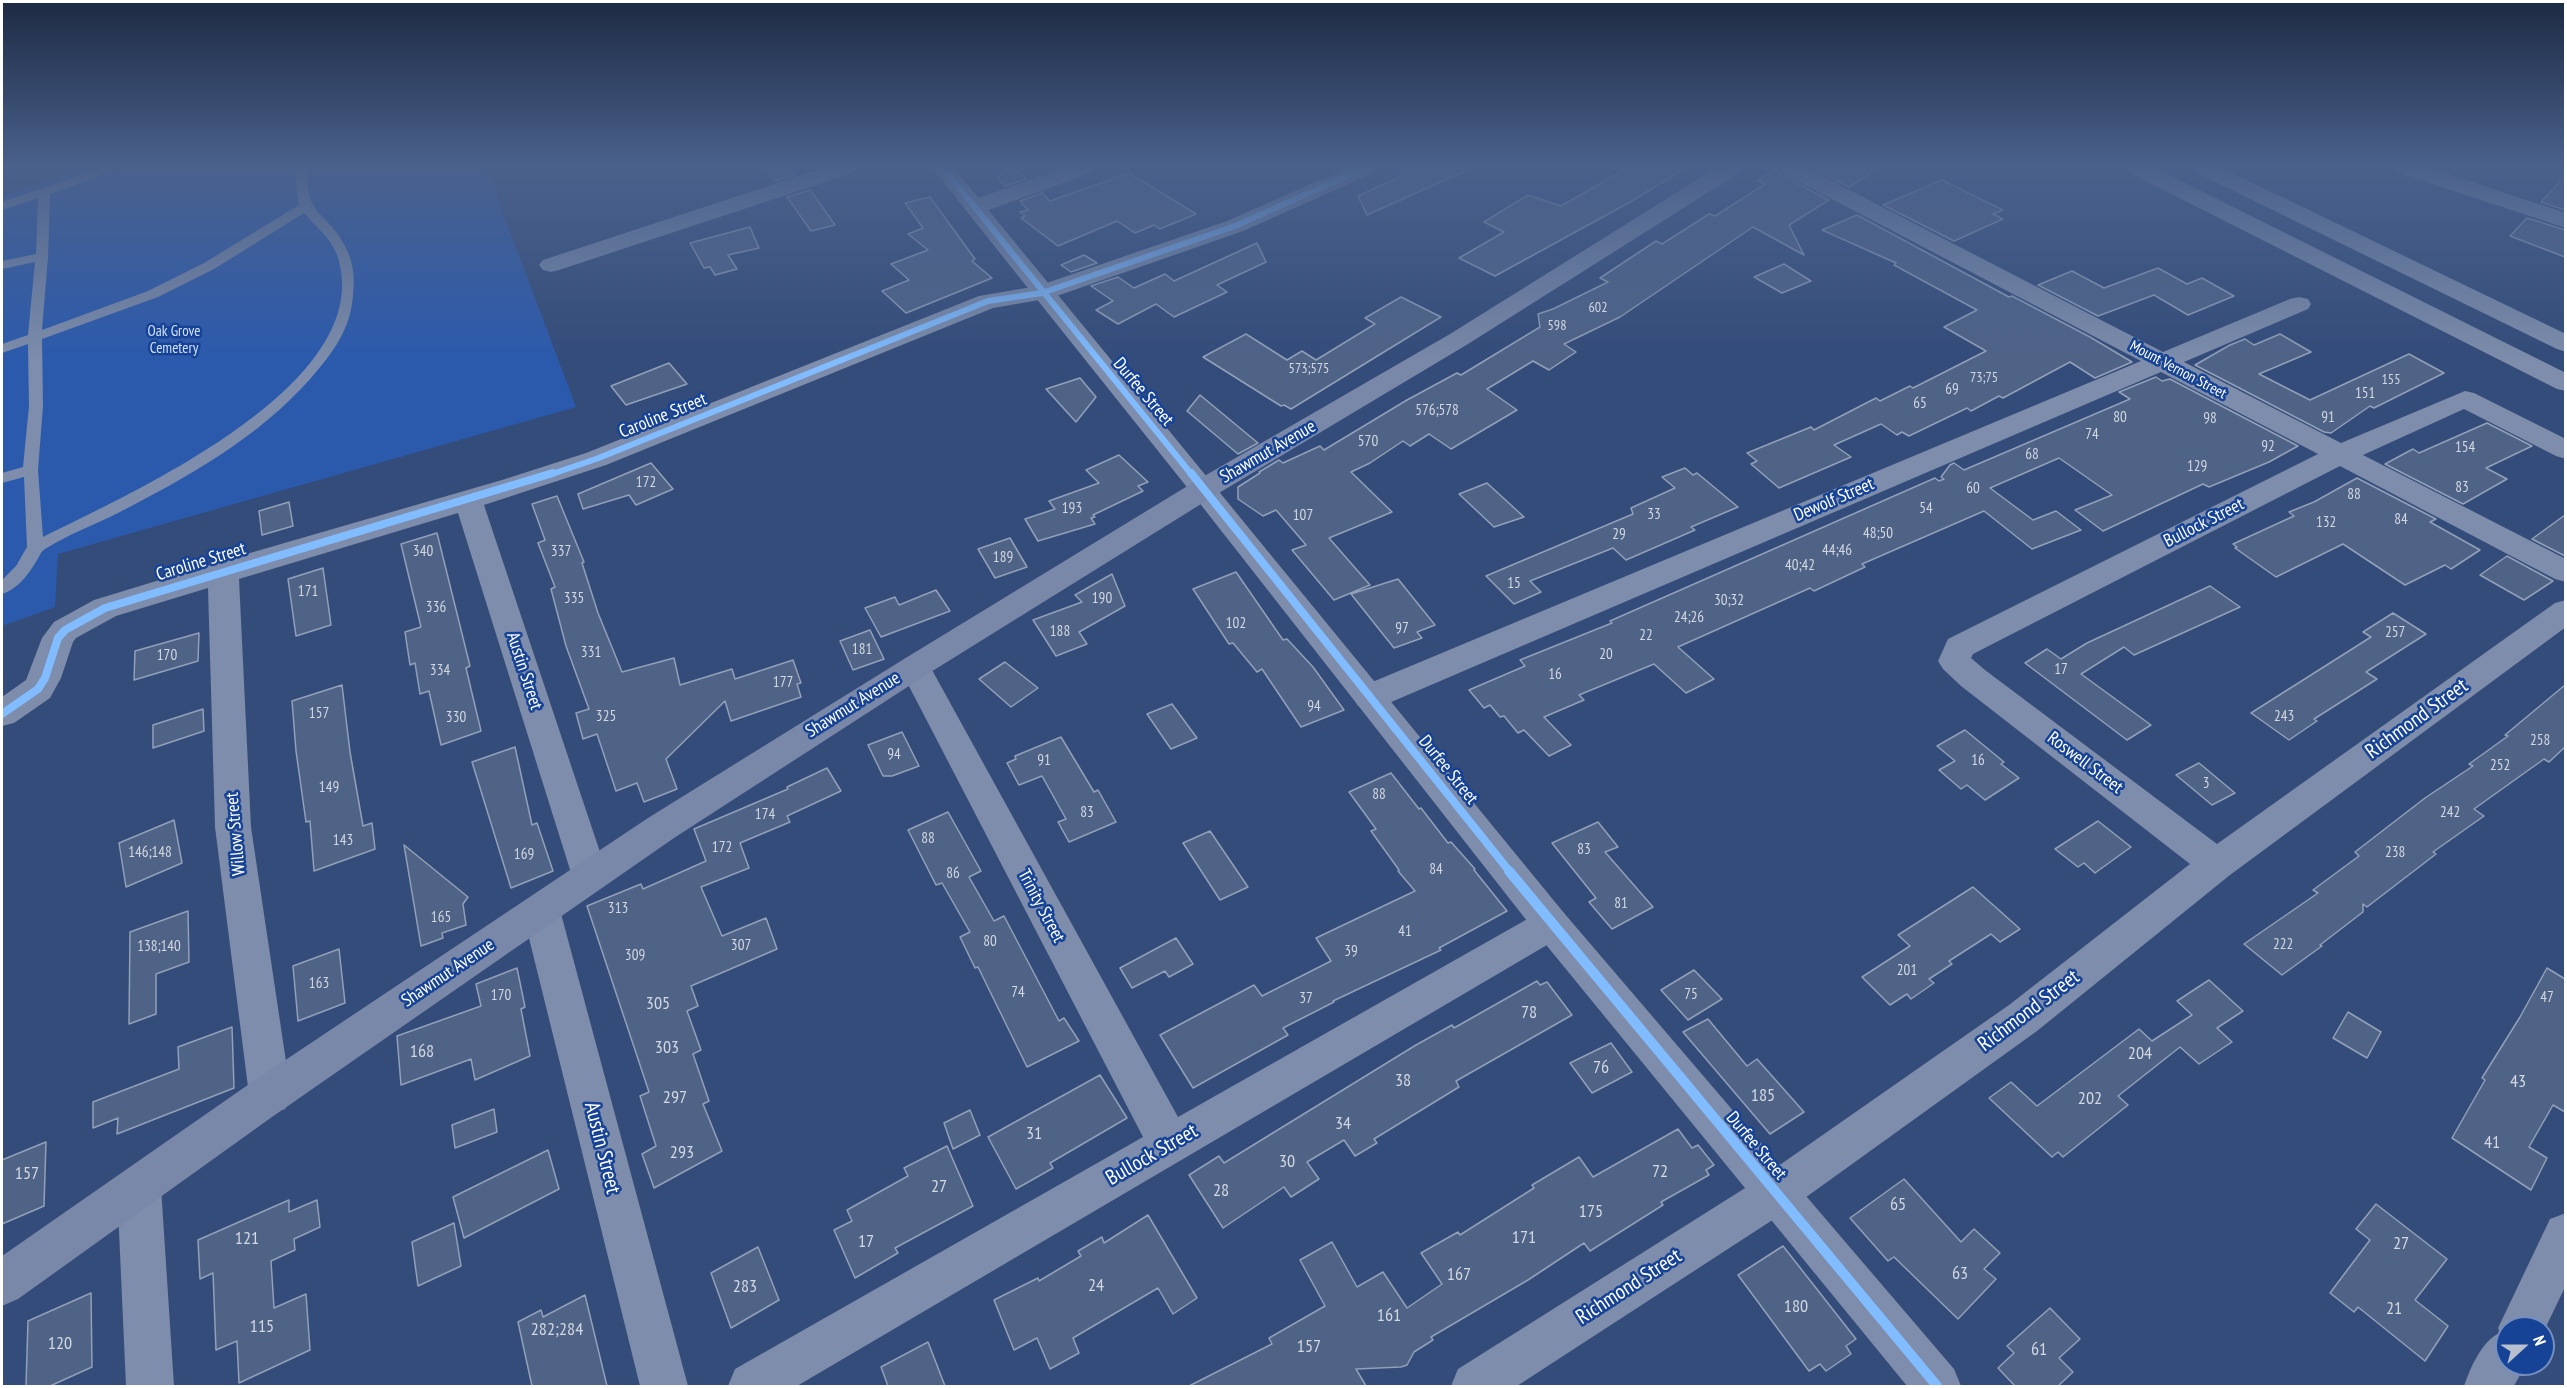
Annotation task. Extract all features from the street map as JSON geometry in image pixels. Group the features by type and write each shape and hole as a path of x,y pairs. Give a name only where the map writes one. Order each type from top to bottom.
{"main road":[{"path":"551,265 649,233"},
{"name":"Durfee Street","path":"995,233 1204,489 1551,924 1937,1386"},
{"name":"Caroline Street","path":"2,714 38,689 45,678 58,638 76,622 124,600 468,500 632,446 988,301 1042,293 1215,233"},
{"name":"Shawmut Avenue","path":"2,1283 270,1095 590,876 780,751 1204,489 1459,339 1628,233"},
{"name":"Mount Vernon Street","path":"1915,233 2565,572"},
{"path":"2267,233 2565,383"},
{"path":"2337,233 2565,344"},
{"name":"Dewolf Street","path":"1370,697 2299,304"},
{"name":"Bullock Street","path":"1954,661 1959,647 2339,455 2465,399 2565,450"},
{"name":"Austin Street","path":"468,500 590,876"},
{"name":"Willow Street","path":"223,571 233,827 270,1095"},
{"name":"Richmond Street","path":"1474,1386 1776,1193 2023,1018 2217,864 2565,612"},
{"name":"Roswell Street","path":"1954,661 2217,864"},
{"name":"Trinity Street","path":"915,667 1170,1145"},
{"name":"Austin Street","path":"541,910 663,1386"},
{"name":"Bullock Street","path":"752,1386 1551,924"},
{"path":"139,1187 150,1386"},
{"path":"2527,1316 2565,1235"}],"lane":[{"path":"2,588 28,564 34,547 30,470 36,406 35,336 43,233"},
{"path":"2,349 153,294 209,266 263,233"},
{"path":"34,547 206,458 257,422 285,398 331,343 342,319 347,275 344,256 330,233"},
{"path":"2,266 42,258"},
{"path":"2,478 30,470"}],"green space":[{"name":"Oak Grove Cemetery","path":"2,233 510,233 576,407 58,554 55,607 2,626"}],"building":[{"path":"728,233 752,233 759,248 728,255 737,269 715,275 710,267 704,268 690,243"},
{"path":"956,233 975,259 972,261 992,278 906,313 882,291 909,280 891,264 928,250 908,234"},
{"path":"1041,233 1089,233 1058,246"},
{"path":"1503,233 1574,233 1495,276 1459,258"},
{"path":"1680,233 1744,233 1620,317 1564,344 1576,352 1549,370 1533,361 1487,389 1517,410 1451,449 1429,434 1410,446 1403,441 1370,463 1351,472 1392,512 1329,538 1370,585 1334,600 1292,550 1306,545 1276,510 1263,516 1238,499 1238,487 1259,472 1279,460 1283,463 1320,446 1324,450 1407,400 1457,373 1461,375 1540,327 1538,314 1608,282 1600,278 1656,241 1662,244"},
{"path":"1764,233 1793,233 1804,255"},
{"path":"1828,233 1890,233 2009,297 2012,296 2090,337 2132,362 2095,378 2070,362 2003,398 1999,396 1971,411 1967,408 1909,436 1902,432 1897,435 1881,424 1834,445 1851,457 1779,488 1751,464 1757,461 1747,453 1811,427 1814,430 1876,398 1880,401 1910,386 1913,388 1986,351 1944,327 1977,310 1894,265 1896,263"},
{"path":"1938,233 1972,233 1954,241"},
{"path":"2513,233 2565,233 2565,257 2510,236"},
{"path":"1257,243 1266,262 1217,285 1227,292 1174,317 1156,304 1118,324 1096,310 1113,301 1091,286 1118,277 1134,288 1165,274 1174,281"},
{"path":"1084,255 1097,263 1071,272 1061,265"},
{"path":"1784,264 1811,281 1782,293 1754,277"},
{"path":"2158,268 2187,284 2202,278 2234,296 2188,315 2154,295 2098,316 2038,285 2072,271 2104,288"},
{"path":"1401,297 1441,317 1291,409 1284,405 1281,406 1203,357 1246,334 1287,360 1302,351 1316,360 1375,324 1365,318"},
{"path":"2280,334 2311,352 2259,374 2310,400 2409,354 2444,373 2374,408 2370,406 2331,433 2324,432 2195,365 2245,339 2254,345"},
{"path":"669,363 687,384 626,405 611,386"},
{"path":"2156,377 2162,381 2170,379 2298,446 2269,462 2209,487 2203,484 2103,531 2075,510 2112,495 2059,458 1990,488 2033,520 2056,511 2081,530 2032,549 1984,511 1862,564 1865,567 1814,591 1810,588 1678,647 1714,679 1686,693 1654,664 1579,695 1584,700 1544,717 1571,745 1549,756 1524,730 1518,733 1504,716 1500,717 1490,705 1484,708 1469,690 1525,666 1520,660 1612,623 1610,621 1935,478 1939,481 1944,479 1941,477 1954,463 1964,470 2130,399 2119,392"},
{"path":"1080,378 1096,397 1076,422 1046,389"},
{"path":"1200,395 1258,443 1238,454 1187,411"},
{"path":"2487,423 2532,446 2486,468 2507,479 2463,504 2385,464 2413,449 2419,453"},
{"path":"1119,455 1148,482 1138,486 1143,491 1093,515 1095,517 1091,518 1095,524 1038,541 1025,519 1055,509 1049,501 1099,483 1086,470"},
{"path":"651,463 673,489 636,505 629,495 583,509 578,494"},
{"path":"1685,468 1693,475 1697,473 1738,507 1691,527 1695,530 1626,560 1613,548 1530,581 1541,592 1514,604 1486,576 1633,514 1631,508 1675,488 1662,477"},
{"path":"2357,478 2436,519 2430,522 2480,550 2451,569 2445,565 2405,585 2343,544 2276,577 2235,548 2237,547 2233,544 2294,516 2289,512 2314,502"},
{"path":"1487,483 1524,517 1494,527 1459,494"},
{"path":"557,496 584,562 582,563 598,613 622,672 674,658 680,685 732,669 735,679 793,660 801,683 797,684 801,697 731,721 725,701 666,759 677,789 644,802 637,783 616,791 597,734 583,739 576,713 589,709 566,646 551,589 555,587 538,543 545,540 532,504"},
{"path":"289,502 293,526 262,535 259,511"},
{"path":"2565,515 2565,556 2532,539"},
{"path":"437,533 470,666 466,668 481,731 441,745 429,691 420,694 415,663 410,665 405,632 421,627 401,544"},
{"path":"1010,538 1027,567 995,578 978,549"},
{"path":"2507,556 2553,581 2524,600 2480,575"},
{"path":"323,568 331,625 296,636 288,579"},
{"path":"1236,572 1283,640 1287,639 1313,667 1344,710 1301,727 1262,669 1257,672 1233,643 1229,644 1193,589"},
{"path":"1112,574 1125,606 1079,632 1087,644 1056,656 1033,620 1082,602 1075,595"},
{"path":"1398,579 1435,625 1417,632 1422,638 1394,648 1351,594"},
{"path":"2210,586 2240,607 2134,655 2124,647 2081,674 2151,725 2127,740 2025,663 2047,649 2061,659 2087,643"},
{"path":"936,590 950,611 881,637 865,608 895,597 899,605"},
{"path":"2393,613 2426,634 2366,672 2377,679 2314,719 2317,721 2289,740 2251,713 2371,637 2363,632"},
{"path":"870,630 884,659 853,670 840,641"},
{"path":"199,633 198,661 134,680 135,651"},
{"path":"1005,662 1038,688 1011,707 979,679"},
{"path":"342,685 350,752 363,826 372,823 375,849 314,871 310,821 306,822 296,751 292,701"},
{"path":"2565,685 2565,747 2549,762 2544,759 2474,809 2484,816 2433,852 2436,854 2367,907 2363,904 2363,912 2282,975 2244,944 2318,893 2313,890 2359,856 2355,852 2425,798 2473,766 2469,764 2508,736 2505,735"},
{"path":"1172,704 1197,738 1171,749 1147,714"},
{"path":"203,709 204,731 153,748 153,725"},
{"path":"1965,730 2004,762 2001,764 2019,778 1985,800 1967,785 1961,789 1939,770 1955,761 1937,746"},
{"path":"902,732 919,766 892,776 883,776 868,745"},
{"path":"1061,737 1094,792 1098,790 1116,822 1069,842 1058,822 1066,819 1042,776 1019,785 1007,763 1016,759 1015,756"},
{"path":"515,747 532,825 537,823 553,871 511,888 472,762"},
{"path":"2199,763 2235,793 2212,805 2176,775"},
{"path":"827,768 841,791 787,816 790,822 740,843 749,868 701,887 722,936 766,918 777,949 691,986 698,1006 687,1011 701,1050 693,1054 709,1101 703,1104 722,1151 654,1188 642,1154 656,1146 640,1096 649,1092 587,906 641,884 643,889 706,861 694,829 788,789 787,787"},
{"path":"1391,773 1448,843 1451,842 1475,869 1507,911 1439,948 1441,950 1333,1001 1283,1028 1288,1035 1193,1088 1160,1035 1254,985 1262,996 1331,961 1316,938 1415,891 1398,871 1371,831 1376,829 1349,792"},
{"path":"948,812 981,871 969,877 994,921 1004,916 1059,1021 1064,1018 1079,1041 1027,1067 978,967 975,968 960,937 970,932 942,883 936,885 908,830"},
{"path":"174,820 182,863 126,887 119,843"},
{"path":"2098,821 2131,847 2095,873 2084,863 2078,867 2055,849"},
{"path":"1598,822 1618,847 1605,852 1653,907 1612,929 1589,902 1596,898 1552,843"},
{"path":"1210,831 1248,887 1220,900 1183,843"},
{"path":"404,845 468,897 463,904 466,925 442,933 443,938 421,946"},
{"path":"1973,887 2020,929 2000,942 1991,934 1949,961 1952,964 1929,979 1934,983 1911,999 1907,994 1890,1005 1862,977 1910,946 1898,935"},
{"path":"188,911 189,962 156,974 156,1014 129,1024 130,932"},
{"path":"1176,938 1193,964 1169,977 1165,971 1132,988 1120,968"},
{"path":"339,949 345,1003 298,1021 293,966"},
{"path":"517,968 525,1007 521,1009 530,1056 475,1080 471,1059 401,1085 397,1036 481,1006 476,984"},
{"path":"2547,968 2565,979 2565,1112 2553,1105 2529,1147 2547,1158 2531,1190 2452,1138 2485,1080 2482,1078"},
{"path":"1694,970 1722,999 1688,1020 1661,990"},
{"path":"2209,980 2243,1011 2217,1028 2232,1042 2199,1064 2180,1047 2118,1096 2128,1105 2063,1157 2058,1152 2052,1157 1989,1098 2011,1082 2037,1106 2139,1029 2152,1041 2192,1015 2177,1001"},
{"path":"1537,981 1540,985 1547,982 1572,1015 1456,1081 1459,1087 1374,1139 1377,1143 1355,1156 1344,1140 1307,1162 1319,1179 1291,1197 1284,1187 1223,1228 1189,1175 1219,1156 1224,1163 1416,1045 1452,1025 1454,1028"},
{"path":"2348,1012 2381,1032 2367,1058 2333,1038"},
{"path":"1708,1019 1747,1066 1757,1059 1804,1112 1770,1134 1683,1032"},
{"path":"232,1027 234,1088 117,1134 118,1118 93,1128 93,1102 179,1069 178,1047"},
{"path":"1611,1043 1632,1072 1592,1093 1570,1063"},
{"path":"1100,1075 1127,1118 1050,1163 1053,1168 1016,1189 988,1137"},
{"path":"494,1109 497,1132 455,1148 452,1125"},
{"path":"970,1110 980,1135 953,1149 944,1123"},
{"path":"1678,1129 1692,1148 1698,1145 1714,1165 1706,1170 1709,1175 1661,1202 1663,1205 1590,1251 1584,1243 1528,1280 1431,1337 1433,1340 1414,1352 1407,1365 1356,1369 1366,1386 1189,1386 1272,1344 1269,1338 1325,1306 1300,1260 1332,1242 1357,1287 1383,1272 1407,1308 1442,1284 1421,1253 1458,1232 1460,1235 1534,1188 1532,1185 1579,1157 1593,1177"},
{"path":"46,1142 44,1206 2,1224 2,1160"},
{"path":"947,1146 973,1206 895,1248 898,1253 855,1278 834,1230 852,1221 847,1210 908,1176 904,1168"},
{"path":"548,1150 559,1189 464,1238 453,1197"},
{"path":"1904,1179 1961,1242 1974,1229 2000,1253 1984,1269 1996,1279 1958,1319 1894,1257 1888,1261 1850,1218"},
{"path":"289,1200 289,1212 317,1200 320,1227 294,1239 295,1250 271,1261 274,1308 306,1294 310,1350 239,1383 237,1341 216,1350 213,1273 200,1279 198,1240"},
{"path":"2376,1204 2447,1259 2415,1300 2448,1326 2425,1361 2358,1307 2354,1312 2330,1293 2370,1240 2356,1229"},
{"path":"1148,1215 1197,1298 1173,1314 1158,1288 1073,1338 1079,1353 1050,1369 1037,1338 1014,1350 994,1300 1038,1278 1039,1281 1081,1256 1078,1251 1102,1237 1104,1243"},
{"path":"454,1223 461,1266 418,1286 412,1242"},
{"path":"1783,1246 1856,1339 1846,1346 1851,1354 1826,1371 1820,1364 1809,1371 1738,1275"},
{"path":"758,1247 779,1300 731,1328 711,1273"},
{"path":"91,1293 92,1367 50,1386 26,1386 28,1321"},
{"path":"585,1295 607,1386 532,1386 518,1322 541,1310 543,1317"},
{"path":"2050,1308 2080,1339 2059,1358 2073,1372 2058,1386 2015,1386 1998,1368 2014,1353 2007,1346"},
{"path":"928,1342 945,1386 888,1386 881,1367"}],"cycle path":[{"path":"996,233 1204,489 1551,924 1937,1386"},
{"path":"2,714 38,689 45,678 58,638 65,630 105,608 512,487 596,459 988,301 1042,293 1215,233"}]}
